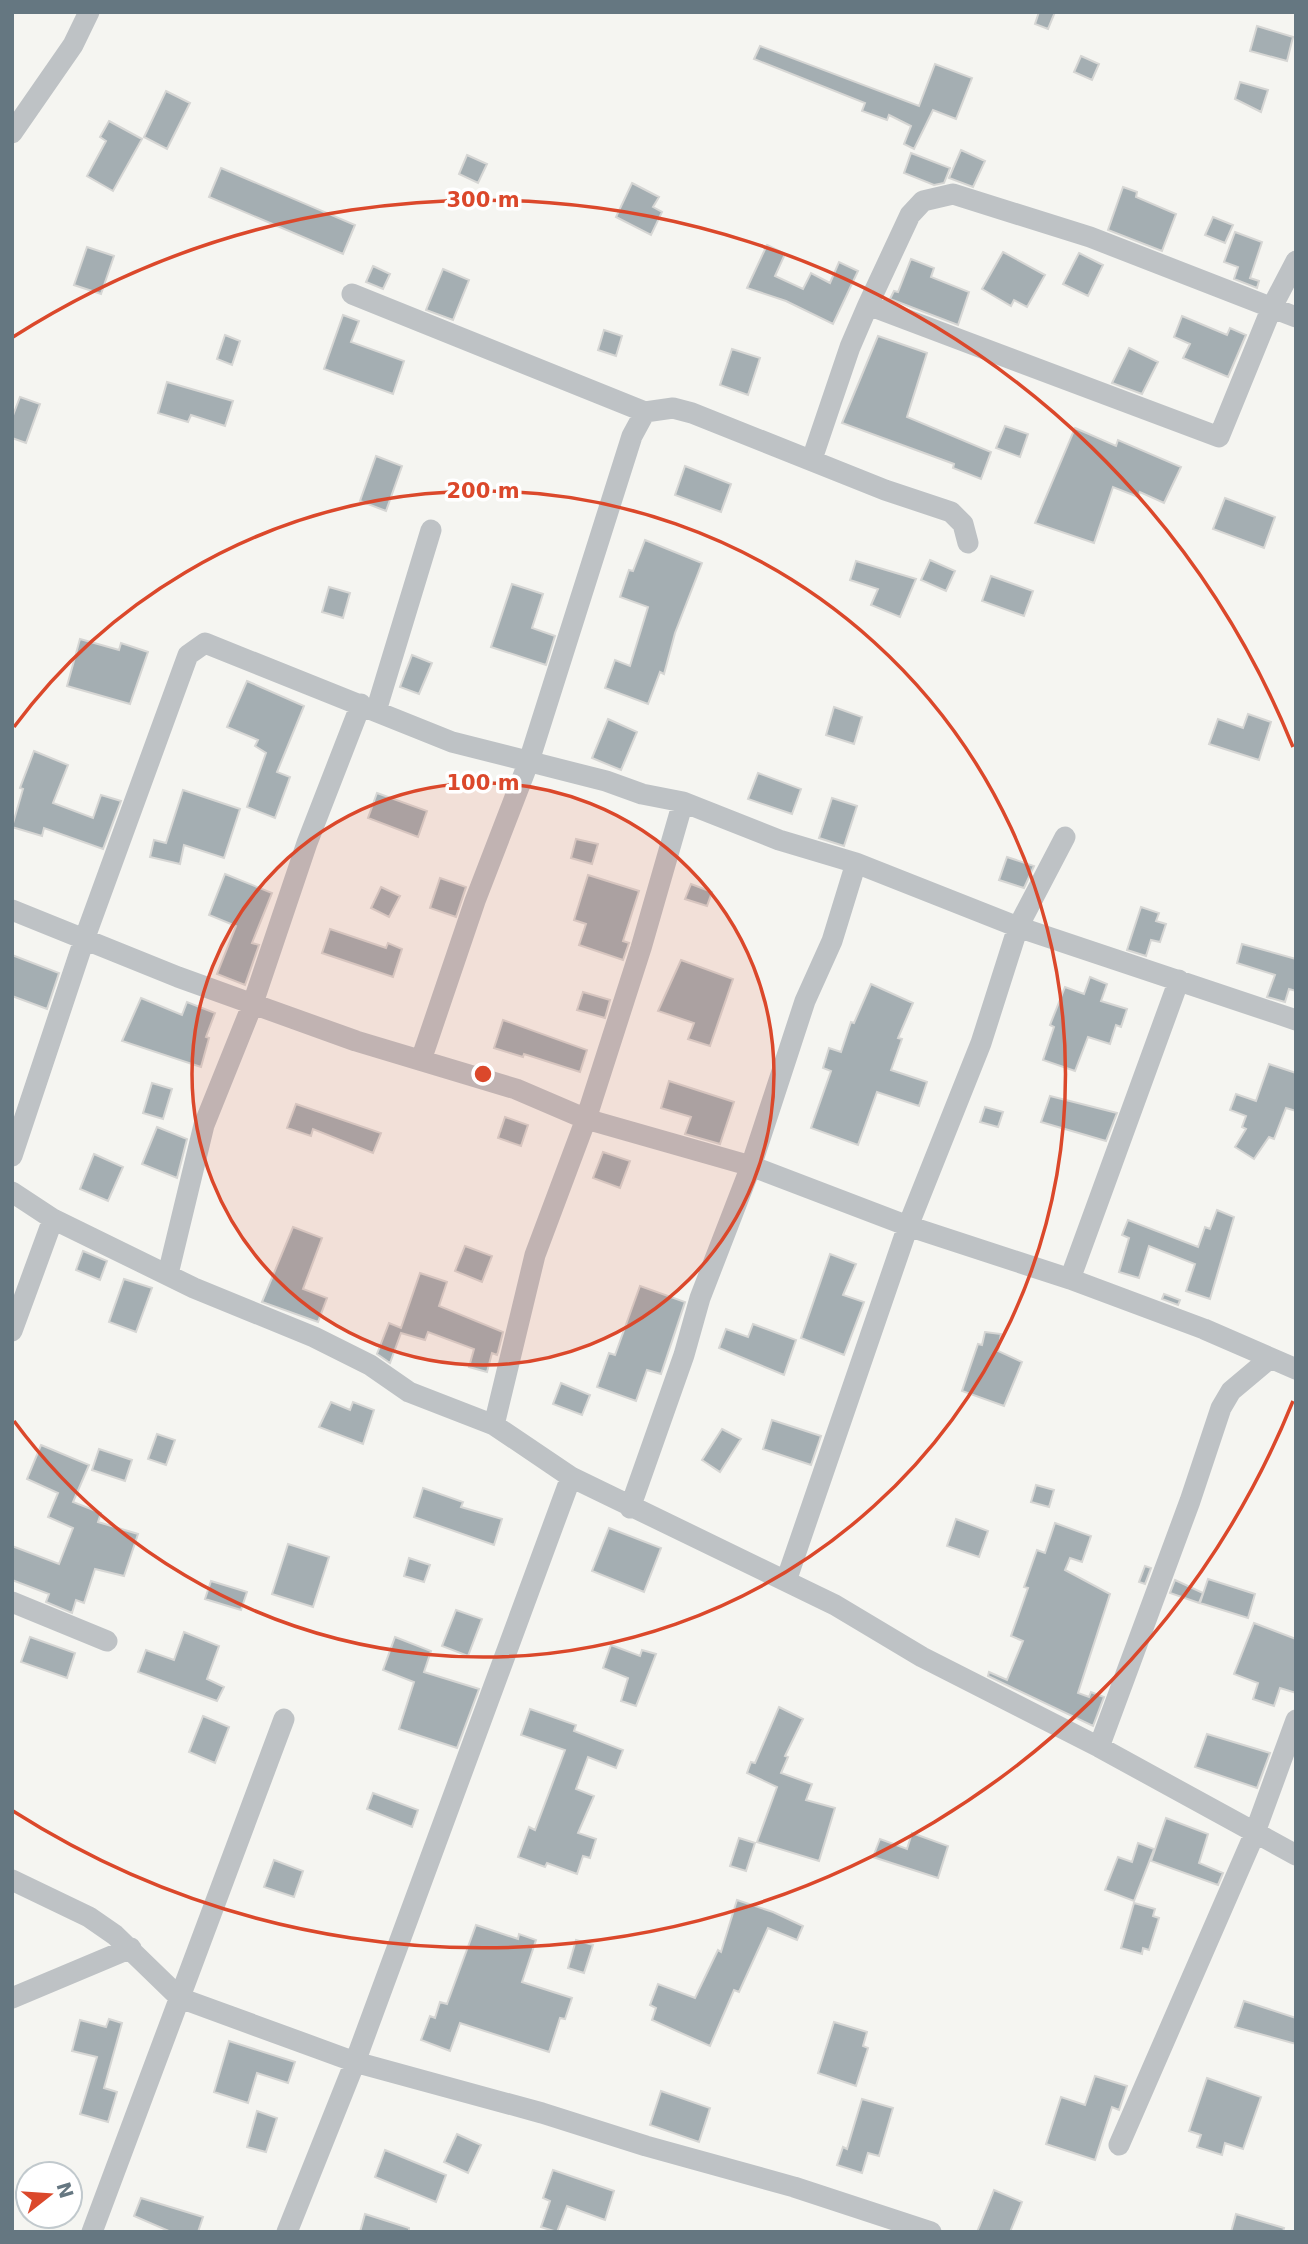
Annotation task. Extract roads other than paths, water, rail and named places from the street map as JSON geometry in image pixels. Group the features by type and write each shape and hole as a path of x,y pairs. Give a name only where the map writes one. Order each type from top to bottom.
{"street":[{"path":"12,133 73,46 89,12"},
{"path":"812,459 850,347 910,215 923,201 953,194 1090,237 1296,317"},
{"path":"868,306 1219,437 1272,307 1296,261"},
{"path":"352,294 645,412 673,408 951,513 962,524 968,543"},
{"path":"421,1059 475,901 529,761 632,436 645,412"},
{"path":"168,1274 204,1125 253,1003 307,843 369,708 431,530"},
{"path":"12,1156 84,940 188,655 197,646 205,643 452,742 642,794 683,802 779,840 856,863 1018,927 1296,1020"},
{"path":"494,1425 535,1255 586,1119 641,948 683,802"},
{"path":"786,1581 908,1226 981,1043 1018,927 1065,837"},
{"path":"630,1508 684,1355 700,1298 751,1166 804,1001 832,941 856,863"},
{"path":"12,910 178,977 356,1041 516,1089 586,1119 751,1166 908,1226 1070,1279 1204,1329 1296,1369"},
{"path":"1070,1279 1178,980"},
{"path":"12,1192 52,1219 194,1288 314,1337 370,1365 409,1392 494,1425 571,1478 835,1605 922,1657 1099,1747 1254,1835 1296,1855"},
{"path":"12,1331 52,1219"},
{"path":"1099,1747 1190,1502 1221,1408 1231,1391 1269,1359"},
{"path":"287,2232 355,2062 571,1478"},
{"path":"12,1602 107,1642"},
{"path":"92,2232 284,1719"},
{"path":"1119,2145 1254,1835 1296,1720"},
{"path":"12,1880 89,1917 131,1948 180,1998 355,2062 542,2113 646,2146 794,2187 931,2232"},
{"path":"12,1998 131,1948"}]}
